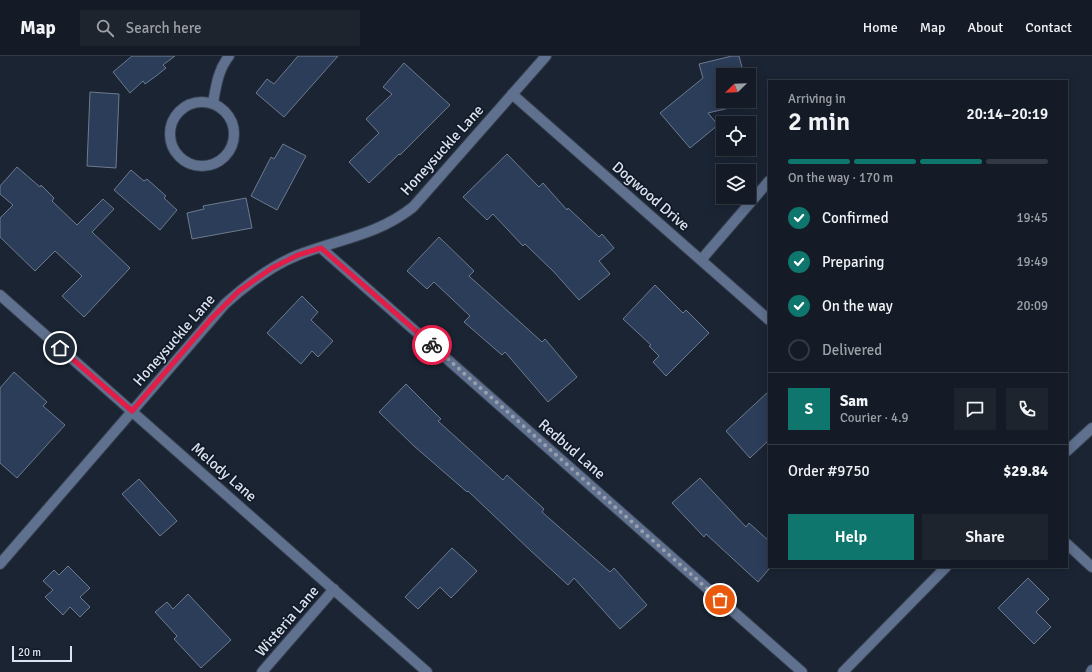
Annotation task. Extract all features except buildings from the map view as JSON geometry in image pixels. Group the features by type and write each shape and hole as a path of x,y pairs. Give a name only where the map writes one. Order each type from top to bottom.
{"street":[{"path":"213,103 218,76 229,56"},
{"name":"Honeysuckle Lane","path":"0,564 211,319 239,291 272,268 298,255 379,228 404,214 413,207 546,56"},
{"name":"Dogwood Drive","path":"512,94 768,319"},
{"path":"193,103 213,103 222,108 229,115 235,134 233,144 228,153 221,160 212,165 202,166 192,164 183,160 176,152 170,133 172,123 177,114 184,107 193,103"},
{"path":"701,260 768,182"},
{"name":"Redbud Lane","path":"321,248 802,672"},
{"name":"Melody Lane","path":"0,295 426,672"},
{"path":"1068,450 1092,428"},
{"path":"1068,545 1092,567"},
{"path":"843,672 945,568"},
{"name":"Wisteria Lane","path":"262,672 334,589"}],"way so far":[{"path":"432,345 720,600"}],"route":[{"path":"60,348 132,411 211,319 239,291 272,268 298,255 321,248 432,345"}]}
